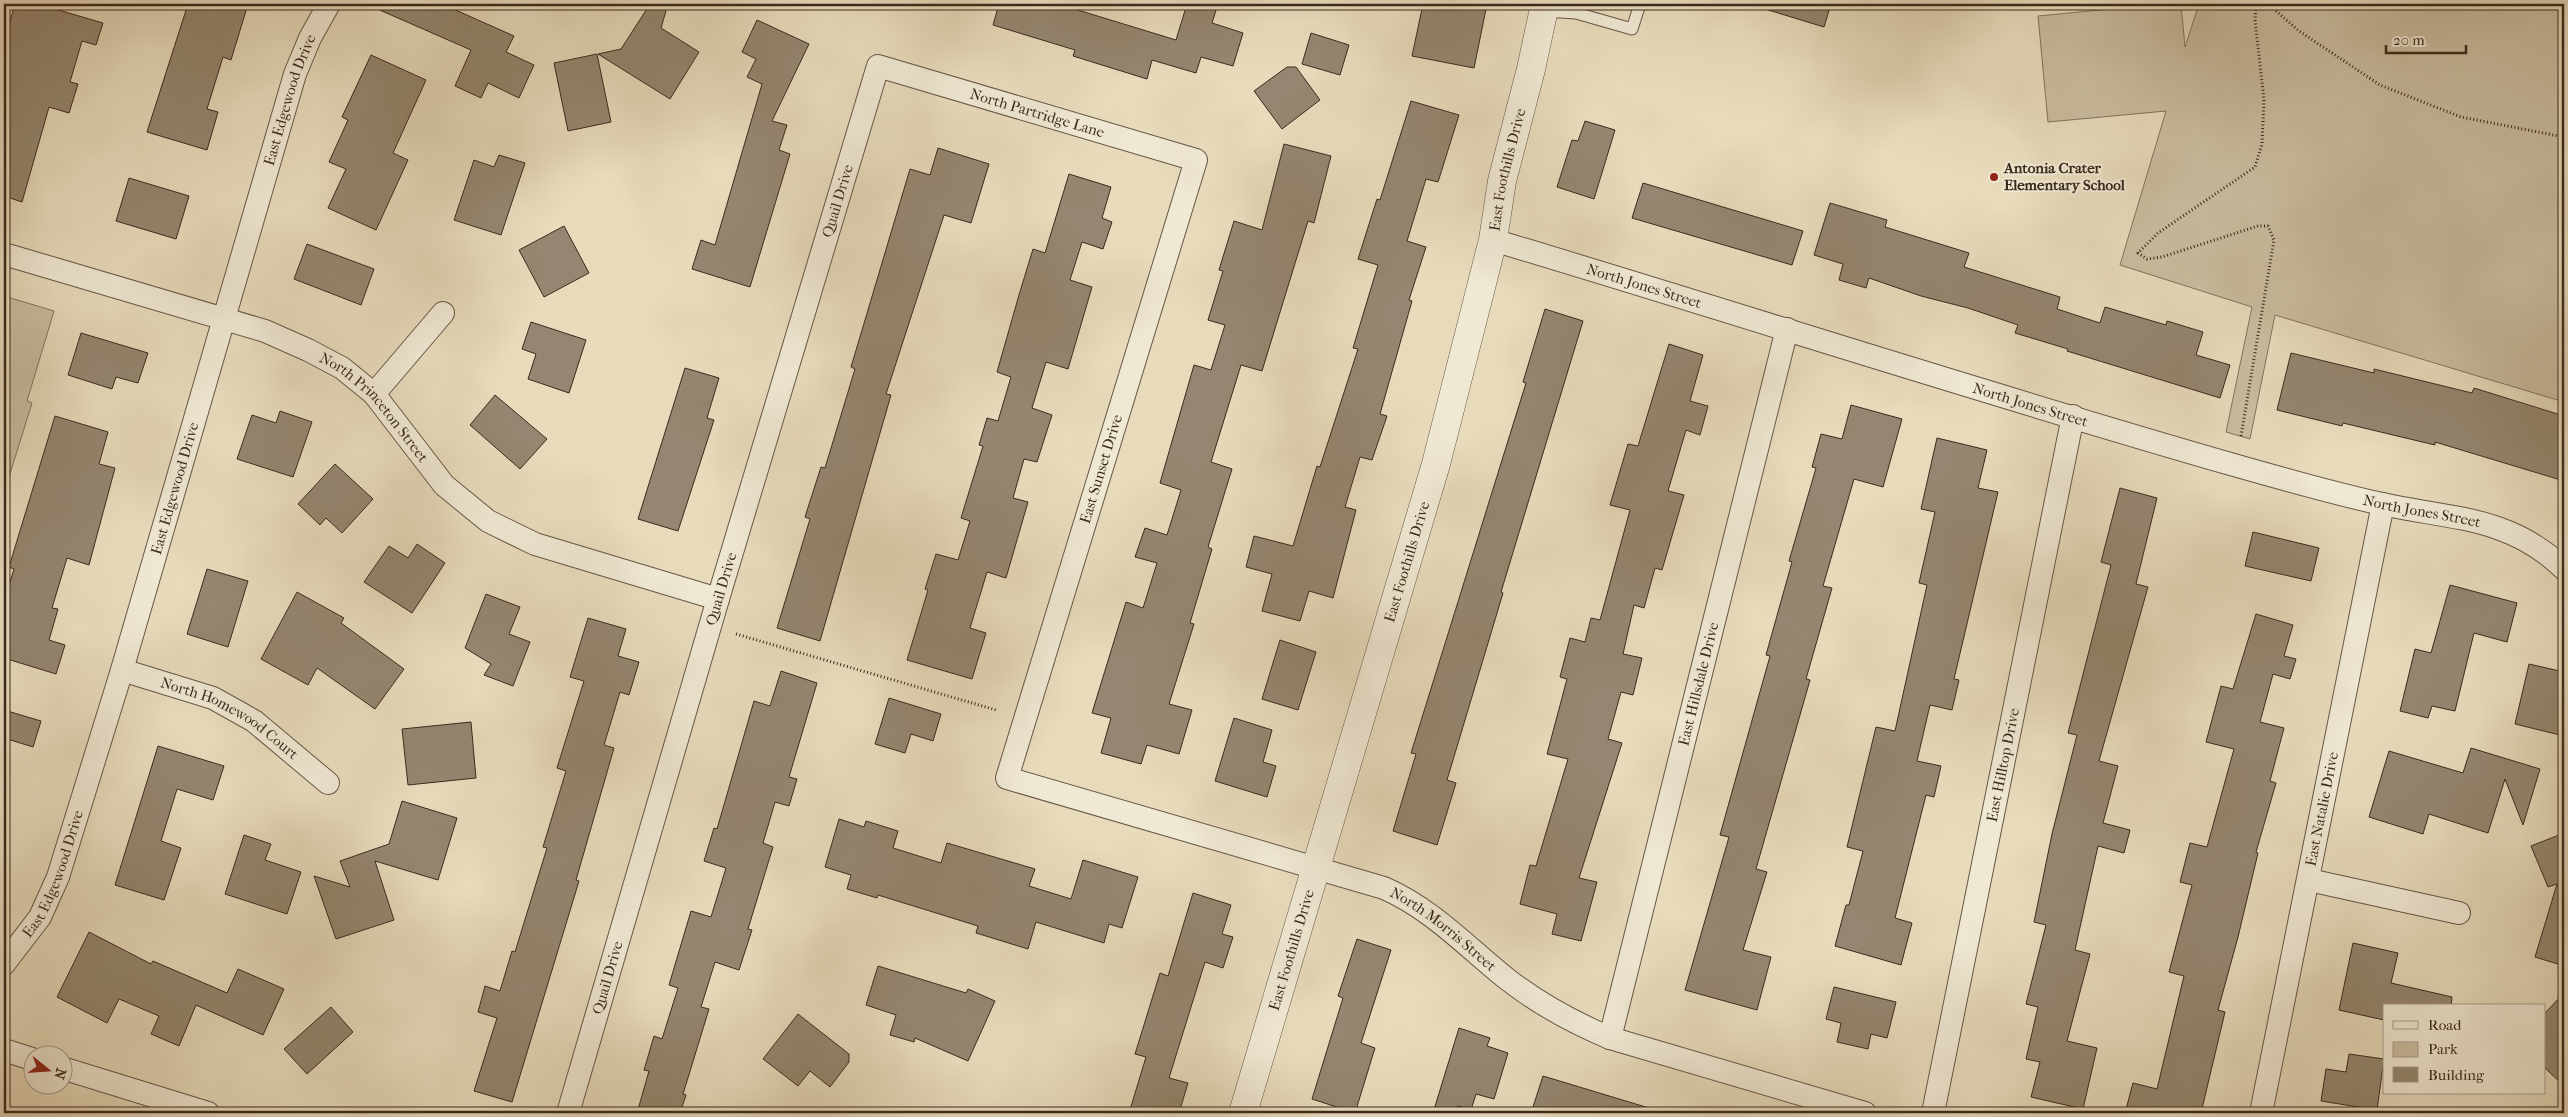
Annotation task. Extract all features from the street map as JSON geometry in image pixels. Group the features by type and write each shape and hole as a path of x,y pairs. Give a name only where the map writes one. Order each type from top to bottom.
{"street":[{"name":"East Edgewood Drive","path":"4,964 40,917 58,877 122,670 295,74 310,38 329,4"},
{"name":"East Foothills Drive","path":"1243,1113 1436,464 1493,240 1502,181 1545,7"},
{"name":"North Partridge Lane","path":"878,66 1196,160"},
{"name":"Quail Drive","path":"568,1113 718,599 878,66"},
{"name":"East Sunset Drive","path":"1007,778 1196,160"},
{"name":"North Jones Street","path":"1493,240 2235,465 2383,504 2463,516 2508,531 2553,558 2564,569"},
{"name":"North Princeton Street","path":"4,254 224,318 265,331 308,350 342,368 374,394 444,485 488,521 535,544 718,599"},
{"path":"374,394 443,313"},
{"name":"East Hillsdale Drive","path":"1610,1038 1787,329"},
{"name":"East Hilltop Drive","path":"1933,1113 2073,416"},
{"name":"East Natalie Drive","path":"2261,1113 2383,504"},
{"name":"North Homewood Court","path":"122,670 213,698 254,721 328,783"},
{"name":"North Morris Street","path":"1007,778 1384,888 1408,898 1438,919 1507,979 1569,1021 1610,1038 1865,1113"},
{"path":"2309,880 2459,913"},
{"path":"4,1050 22,1056"},
{"path":"72,1071 208,1113"}],"lane":[{"path":"1545,7 1632,28 1640,4"}],"path":[{"path":"2241,436 2274,240 2268,226 2258,226 2162,257 2147,259 2138,253 2158,233 2255,167 2262,144 2264,100 2255,20 2256,4"},
{"path":"2268,4 2299,31 2380,85 2461,117 2564,137"},
{"path":"736,634 996,710"}],"green space":[{"path":"2161,4 2181,4 2185,47 2199,4 2564,4 2564,402 2275,315 2250,439 2226,432 2252,307 2120,265 2166,111 2048,122 2038,16"},
{"path":"4,296 54,311 27,401 32,403 4,493"}],"building":[{"path":"15,4 38,4 103,23 96,45 82,41 70,82 78,84 69,113 49,107 22,202 4,196 4,42"},
{"path":"188,4 248,4 231,60 223,57 207,109 218,112 207,150 147,132"},
{"path":"366,4 442,4 514,36 506,52 534,65 519,98 488,83 481,98 455,86 471,50"},
{"path":"650,4 668,4 661,28 699,52 670,99 598,54 621,49"},
{"path":"999,4 1069,4 1068,7 1176,40 1187,4 1218,4 1212,23 1243,33 1233,66 1201,57 1196,73 1152,60 1147,79 1073,56 1075,50 993,25"},
{"path":"1423,4 1487,4 1474,68 1412,56"},
{"path":"1766,4 1831,4 1824,27 1765,9"},
{"path":"757,20 809,44 772,121 787,125 779,150 790,154 750,287 692,269 701,240 715,245 762,84 747,77 756,59 742,52"},
{"path":"1311,33 1349,45 1340,75 1302,64"},
{"path":"597,54 611,122 568,131 554,63"},
{"path":"371,55 426,80 393,153 408,160 376,230 328,208 346,169 329,162 348,120 342,117"},
{"path":"1287,67 1296,67 1320,100 1282,129 1254,91"},
{"path":"1411,101 1459,115 1438,182 1426,179 1407,241 1426,247 1409,300 1412,301 1380,414 1387,416 1372,460 1360,457 1345,507 1356,510 1333,598 1309,591 1300,621 1262,611 1272,574 1246,567 1254,536 1293,546 1317,466 1320,467 1358,349 1353,348 1378,265 1358,259 1377,199 1380,200"},
{"path":"1585,121 1615,130 1594,199 1557,187 1572,140 1578,141"},
{"path":"1284,144 1331,156 1314,223 1308,221 1262,371 1241,365 1211,462 1232,469 1208,547 1212,549 1190,623 1194,624 1169,704 1192,710 1179,754 1147,745 1141,764 1101,753 1111,718 1092,713 1126,602 1143,608 1157,563 1135,557 1145,528 1167,535 1181,490 1160,483 1194,365 1211,370 1225,325 1208,320 1223,271 1219,270 1234,221 1262,230"},
{"path":"938,148 989,164 971,223 944,215 886,394 891,395 820,641 777,628 810,519 805,517 821,467 825,468 855,369 851,367 910,169 930,175"},
{"path":"499,155 525,163 501,235 454,220 474,160 494,167"},
{"path":"1069,174 1111,187 1102,218 1112,222 1103,249 1082,242 1070,280 1092,287 1068,369 1046,362 1032,408 1052,415 1037,462 1024,459 1013,498 1028,502 1006,578 987,572 970,628 986,633 972,679 907,660 928,590 925,589 936,554 958,560 970,521 961,518 983,446 979,445 987,418 998,421 1011,377 997,372 1019,295 1033,249 1045,253"},
{"path":"129,178 189,196 176,239 116,221"},
{"path":"1643,183 1803,231 1792,265 1632,218"},
{"path":"1830,203 1887,220 1885,227 1969,253 1964,267 2060,297 2057,309 2100,323 2105,307 2166,325 2167,321 2203,332 2196,355 2230,365 2220,398 2015,333 2018,325 1968,308 1921,296 1869,278 1866,288 1839,280 1843,264 1814,255"},
{"path":"564,226 589,273 544,297 519,250"},
{"path":"307,244 374,269 361,305 294,279"},
{"path":"1545,309 1583,321 1501,592 1503,593 1447,780 1456,783 1437,845 1393,831 1416,754 1411,753 1526,383 1523,382"},
{"path":"531,322 586,340 569,393 528,379 536,354 522,349"},
{"path":"81,333 148,353 138,383 116,377 112,389 68,375"},
{"path":"1669,344 1703,355 1690,401 1708,406 1700,435 1686,430 1668,491 1684,495 1662,570 1655,568 1644,608 1634,605 1623,654 1642,658 1633,695 1621,692 1608,739 1622,743 1579,878 1597,882 1581,941 1552,934 1557,914 1520,904 1530,865 1536,866 1568,759 1547,754 1567,679 1560,677 1570,638 1585,642 1591,618 1600,620 1630,510 1610,505 1628,444 1638,446"},
{"path":"2291,353 2374,373 2374,369 2472,393 2474,388 2564,416 2564,481 2435,442 2435,445 2343,423 2342,426 2277,410"},
{"path":"685,368 719,378 707,418 714,420 678,531 638,519"},
{"path":"495,395 547,439 520,469 470,425"},
{"path":"1851,405 1902,419 1883,487 1854,479 1823,586 1832,588 1806,679 1810,680 1756,869 1767,872 1743,950 1771,957 1757,1010 1685,990 1729,837 1720,835 1770,656 1766,655 1792,562 1789,561 1816,468 1812,467 1821,434 1842,439"},
{"path":"280,411 312,422 293,477 237,459 252,415 276,423"},
{"path":"55,416 108,432 99,464 115,468 89,565 67,558 52,608 58,609 49,640 65,645 56,674 4,658 4,602 14,569 9,567"},
{"path":"1937,438 1987,450 1978,488 1998,492 1954,679 1959,680 1952,710 1930,705 1917,761 1941,766 1934,797 1926,795 1895,918 1912,923 1901,965 1835,946 1846,905 1849,905 1863,851 1847,847 1876,727 1895,731 1927,585 1919,583 1935,512 1921,509"},
{"path":"335,464 373,499 342,533 326,518 320,525 298,504"},
{"path":"2120,488 2157,498 2136,584 2148,587 2099,761 2118,766 2103,823 2130,830 2124,853 2098,846 2075,950 2090,954 2067,1041 2097,1048 2083,1109 2031,1097 2040,1062 2026,1059 2038,1007 2026,1004 2046,925 2034,922 2052,834 2077,735 2068,733 2111,565 2101,562"},
{"path":"2253,532 2319,548 2311,581 2245,566"},
{"path":"417,544 445,563 412,613 364,582 389,546 408,558"},
{"path":"207,569 248,581 228,647 187,634"},
{"path":"2450,585 2517,603 2507,642 2474,633 2455,711 2432,706 2428,718 2400,711 2415,649 2431,653"},
{"path":"297,592 344,618 341,623 404,669 375,709 317,668 308,685 261,659"},
{"path":"486,594 520,607 509,634 530,642 513,686 484,675 491,664 465,648"},
{"path":"2256,614 2293,625 2284,656 2296,659 2290,679 2273,674 2260,722 2284,728 2270,781 2276,783 2256,852 2258,853 2238,937 2218,1010 2225,1012 2201,1113 2125,1113 2133,1083 2157,1089 2184,976 2169,972 2192,885 2180,882 2190,843 2207,847 2234,749 2206,742 2221,686 2233,689"},
{"path":"588,618 626,629 618,656 639,662 629,695 620,692 604,745 614,748 576,880 579,881 512,1102 474,1091 497,1018 478,1012 485,986 500,991 512,951 515,952 547,848 543,847 566,771 557,768 584,681 570,677"},
{"path":"1280,640 1316,652 1298,710 1262,699"},
{"path":"2529,664 2564,672 2564,736 2515,724"},
{"path":"781,671 817,683 789,777 797,779 789,806 775,802 763,843 773,847 748,929 752,930 739,970 715,962 701,1007 709,1009 683,1094 686,1095 680,1113 637,1113 649,1071 644,1070 654,1036 662,1039 678,988 669,985 691,911 711,917 726,868 704,861 714,828 717,829 754,701 770,706"},
{"path":"889,698 941,714 933,741 911,734 905,753 875,744"},
{"path":"4,710 41,721 33,747 4,738"},
{"path":"1234,718 1272,730 1263,762 1276,766 1267,797 1215,781"},
{"path":"471,722 476,778 408,785 402,729"},
{"path":"158,746 224,766 213,800 177,789 161,841 181,848 164,900 115,885"},
{"path":"2471,748 2540,769 2523,825 2505,779 2488,833 2429,814 2423,834 2369,817 2389,751 2463,773"},
{"path":"402,801 457,818 438,880 375,861 394,920 336,939 314,876 350,887 340,861 389,844"},
{"path":"839,819 864,827 866,821 898,831 893,848 941,863 947,843 1035,869 1029,886 1071,899 1083,860 1138,877 1122,928 1109,924 1104,943 1036,922 1028,949 976,933 978,926 878,895 877,898 847,889 851,875 825,867"},
{"path":"2564,833 2564,966 2535,957 2557,884 2548,887 2531,846"},
{"path":"244,835 271,844 265,860 301,872 287,914 225,894"},
{"path":"1193,893 1231,905 1222,934 1233,937 1223,968 1205,962 1169,1078 1188,1083 1179,1113 1129,1113 1146,1057 1135,1054 1160,973 1168,976"},
{"path":"89,932 151,964 153,961 227,993 238,969 284,989 263,1035 196,1005 179,1046 151,1034 159,1016 119,999 107,1023 57,997"},
{"path":"1357,939 1391,950 1361,1043 1375,1048 1355,1113 1312,1099 1343,998 1338,996"},
{"path":"2353,943 2398,953 2391,983 2452,997 2451,1004 2383,1004 2383,1020 2339,1010"},
{"path":"878,966 966,993 968,989 995,1001 968,1061 915,1038 914,1042 890,1035 896,1015 866,1005"},
{"path":"1834,987 1896,1002 1887,1038 1871,1034 1868,1049 1837,1042 1841,1023 1826,1019"},
{"path":"2564,993 2564,1086 2546,1069 2546,1012"},
{"path":"331,1007 353,1032 307,1074 284,1049"},
{"path":"798,1014 849,1054 849,1062 830,1087 810,1071 798,1086 763,1059"},
{"path":"1459,1028 1490,1038 1487,1046 1508,1053 1494,1099 1476,1094 1471,1110 1458,1106 1455,1113 1433,1113"},
{"path":"2349,1054 2383,1059 2377,1110 2321,1101 2326,1069 2346,1072"},
{"path":"1543,1076 1649,1108 1648,1113 1543,1113 1532,1110"}],"place":[{"name":"Antonia Crater Elementary School","path":"1994,177"}]}
